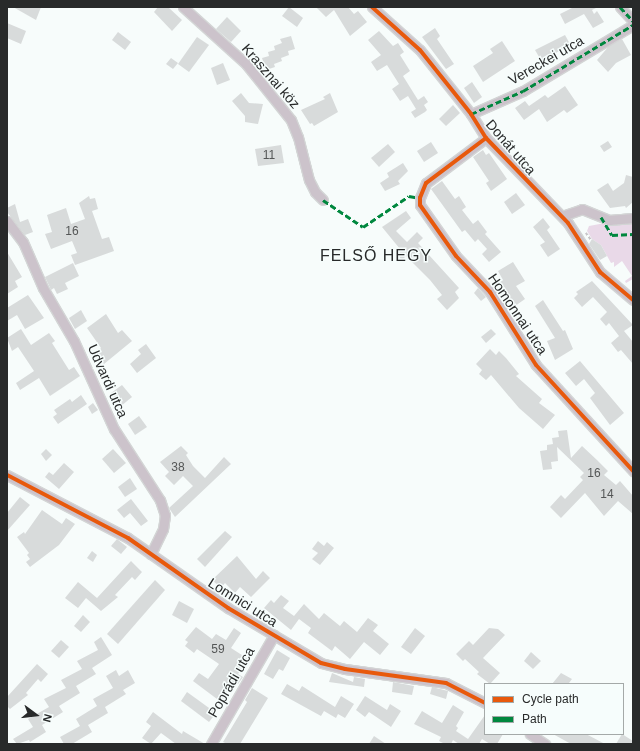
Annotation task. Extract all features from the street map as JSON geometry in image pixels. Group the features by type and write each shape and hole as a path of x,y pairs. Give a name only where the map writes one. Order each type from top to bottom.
{"street":[{"name":"Krasznai köz","path":"183,7 246,64 291,120 298,137 308,180 315,192 324,200"},
{"name":"Donát utca","path":"372,7 420,50 471,114 486,138 562,216 600,272 633,300"},
{"path":"620,7 633,21"},
{"name":"Vereckei utca","path":"471,114 523,91 633,25"},
{"name":"Homonnai utca","path":"486,138 426,183 420,198 420,205 456,256 490,292 529,356 606,445 633,471"},
{"path":"562,216 582,209 609,220 633,218"},
{"name":"Udvardi utca","path":"7,221 23,242 43,288 74,341 114,429 160,500 164,515 163,529 151,554"},
{"name":"Lomnici utca","path":"7,474 26,487 84,513 151,554 228,608 331,667 446,683 484,702"},
{"name":"Poprádi utca","path":"211,744 274,635"},
{"path":"532,735 545,744"}],"path":[{"path":"583,228 591,240"}],"shaded area":[{"path":"605,223 633,224 633,279 626,283 625,281 632,276 622,261 614,267 614,262 611,263 601,245 592,239 587,231 589,226"}],"building":[{"path":"13,7 41,7 36,20"},
{"path":"158,7 168,7 182,20 172,31 154,12"},
{"path":"289,7 303,18 297,27 282,16"},
{"path":"316,7 348,7 354,14 358,11 367,22 350,36 334,10 326,17"},
{"path":"574,7 598,7 592,10 594,14 597,11 604,22 593,28 584,14 565,24 560,14"},
{"path":"227,17 241,31 231,42 216,29"},
{"path":"7,23 26,31 21,44 7,38"},
{"path":"435,28 440,36 437,39 454,64 446,69 422,37"},
{"path":"379,31 393,46 398,43 404,52 400,55 410,71 403,76 418,100 424,96 428,102 424,105 427,110 415,118 411,112 416,109 408,96 400,101 392,89 399,84 387,65 377,71 371,62 381,55 368,40"},
{"path":"118,32 131,42 125,50 112,40"},
{"path":"565,35 570,44 542,62 535,50"},
{"path":"291,36 295,49 288,51 289,55 281,58 282,61 274,64 275,67 266,70 262,58 269,56 268,52 275,50 274,46 282,43 280,39"},
{"path":"197,37 209,45 189,72 178,64"},
{"path":"622,39 631,55 616,63 608,72 597,60 609,46"},
{"path":"502,41 515,61 483,82 473,66 493,53 490,49"},
{"path":"171,58 178,63 173,69 166,64"},
{"path":"223,63 230,80 217,85 211,68"},
{"path":"472,82 482,97 474,103 464,88"},
{"path":"565,86 578,105 567,113 564,110 547,122 539,109 524,120 515,108 525,101 529,106 545,95 548,98"},
{"path":"241,93 249,103 263,104 258,124 245,122 245,116 232,101"},
{"path":"330,93 338,112 314,126 312,123 310,124 301,110 325,99 323,97"},
{"path":"453,105 460,113 446,126 439,119"},
{"path":"608,141 612,147 604,152 600,146"},
{"path":"431,142 438,153 424,162 417,151"},
{"path":"388,144 395,152 379,167 371,158"},
{"path":"281,145 284,163 258,166 255,149"},
{"path":"483,150 486,155 489,153 507,179 491,191 486,183 489,181 473,157"},
{"path":"403,163 408,171 398,181 400,184 385,191 380,183 389,177 387,173"},
{"path":"626,175 633,177 633,202 626,208 625,206 610,208 597,190 608,183 613,191 624,183"},
{"path":"442,181 455,199 459,196 466,207 462,210 473,224 478,220 487,232 485,234 501,252 489,262 482,254 487,249 478,239 475,242 465,230 462,232 431,189"},
{"path":"516,193 525,205 512,214 504,202"},
{"path":"89,196 90,199 95,198 98,209 92,211 102,239 109,237 114,251 75,265 71,255 77,253 72,241 51,249 45,234 52,232 47,215 66,208 71,224 85,219 79,203"},
{"path":"15,204 20,222 28,219 33,232 25,235 7,212 7,208"},
{"path":"406,211 411,218 396,231 407,242 417,232 423,238 418,243 459,288 455,292 459,298 447,310 437,299 442,295 430,280 406,256 402,260 396,253 400,249 382,227"},
{"path":"543,218 550,227 547,230 560,249 548,257 540,245 545,242 533,227"},
{"path":"592,239 601,245 607,256 600,260 589,244"},
{"path":"7,252 22,277 15,281 18,287 7,294"},
{"path":"513,262 525,281 516,286 525,299 515,306 500,282 503,280 498,271"},
{"path":"73,263 79,276 65,283 68,289 57,294 54,288 51,290 45,277"},
{"path":"592,281 633,325 624,331 633,342 633,364 621,350 618,352 611,343 619,336 609,323 606,326 600,319 607,312 593,297 582,307 574,298 578,294 576,292"},
{"path":"478,288 486,297 481,301 474,293"},
{"path":"28,295 44,318 25,329 17,315 7,321 7,308"},
{"path":"543,300 563,331 565,330 573,349 555,360 547,341 555,338 535,306"},
{"path":"81,310 87,321 75,329 69,318"},
{"path":"106,314 118,333 122,330 132,341 104,364 95,352 101,348 87,328"},
{"path":"21,329 31,345 49,333 55,341 52,343 69,370 74,367 80,376 50,396 39,378 20,390 16,383 34,371 18,347 12,351 7,338"},
{"path":"491,329 496,334 486,343 481,337"},
{"path":"146,344 156,358 137,373 130,364 141,354 138,350"},
{"path":"490,349 496,355 499,351 506,358 519,374 516,376 542,399 539,403 555,415 543,429 519,408 491,375 486,380 479,374 482,370 476,364"},
{"path":"580,361 624,413 610,425 590,398 595,393 584,379 576,386 565,373"},
{"path":"122,385 132,397 121,406 111,393"},
{"path":"81,395 87,404 58,424 53,417 57,414 54,410 70,399 72,402"},
{"path":"93,403 98,410 92,414 88,407"},
{"path":"139,416 147,427 135,435 128,424"},
{"path":"567,430 571,458 582,446 608,471 604,475 616,485 620,481 633,496 633,514 618,501 604,516 585,493 561,518 550,507 561,495 565,499 583,480 580,477 584,473 557,447 558,461 551,462 552,469 543,470 540,451 547,450 547,445 553,444 552,438 559,437 558,431"},
{"path":"181,446 188,453 186,455 193,466 205,478 224,457 231,464 175,517 169,508 193,486 183,476 174,485 165,476 169,472 160,462"},
{"path":"46,449 52,455 46,461 41,454"},
{"path":"113,449 126,463 114,473 102,459"},
{"path":"64,463 74,472 59,489 45,477 49,472 53,475"},
{"path":"130,478 137,489 125,497 118,487"},
{"path":"20,497 30,505 7,531 7,513"},
{"path":"131,499 148,521 141,526 130,513 124,518 117,510"},
{"path":"42,510 62,524 66,518 75,524 59,545 30,567 26,562 30,559 27,555 29,553 17,537 24,532 25,534"},
{"path":"225,531 232,537 205,567 197,559"},
{"path":"117,539 127,547 121,554 111,546"},
{"path":"318,541 324,546 327,542 334,548 320,565 312,559 318,553 312,549"},
{"path":"92,551 97,555 93,562 87,558"},
{"path":"237,556 256,579 263,571 270,578 251,597 240,587 235,593 225,583 221,588 212,580"},
{"path":"131,561 142,572 135,580 132,577 115,595 118,597 101,611 86,598 78,608 65,598 78,582 97,598"},
{"path":"155,580 165,590 118,644 107,634"},
{"path":"281,595 289,601 283,608 294,616 304,604 319,619 324,613 340,626 344,621 357,632 368,618 378,625 373,631 389,644 380,655 364,642 350,659 335,646 332,651 308,633 311,628 299,619 291,630 264,608 271,600 274,603"},
{"path":"179,601 194,609 187,623 172,615"},
{"path":"83,615 90,622 81,632 74,626"},
{"path":"196,627 212,639 216,634 226,640 234,628 241,633 231,648 248,659 238,674 243,677 238,684 235,682 221,702 193,681 199,673 208,679 219,664 197,649 194,653 185,646 188,642 185,640"},
{"path":"415,628 425,636 411,654 401,647"},
{"path":"489,628 498,629 505,635 483,658 500,673 491,683 489,683 477,674 479,672 465,659 463,661 456,654 469,641 473,645"},
{"path":"101,637 112,655 92,668 96,674 76,686 80,693 59,706 63,712 42,725 46,732 30,742 29,740 17,744 13,739 33,727 28,719 49,707 44,699 66,688 61,680 82,669 77,661 98,650 94,642"},
{"path":"61,640 69,647 59,658 51,651"},
{"path":"277,650 290,658 283,671 279,669 273,679 264,674"},
{"path":"531,652 541,661 533,669 524,661"},
{"path":"37,664 48,674 41,682 38,679 26,693 28,695 10,709 7,706 7,697"},
{"path":"116,670 119,676 128,670 135,683 123,690 126,694 105,707 108,713 88,725 92,732 72,744 64,744 60,737 80,726 76,719 97,706 93,699 113,688 106,676"},
{"path":"332,673 353,682 354,677 365,679 364,687 329,682"},
{"path":"561,673 572,679 569,683 553,683"},
{"path":"393,682 414,686 412,695 392,692"},
{"path":"287,684 299,691 302,686 335,707 341,696 354,704 345,718 338,714 336,718 324,711 321,716 281,694"},
{"path":"432,687 448,691 446,699 430,694"},
{"path":"252,688 268,698 240,744 227,744 223,742 247,702 245,700"},
{"path":"187,692 216,713 209,722 181,701"},
{"path":"365,696 387,710 390,704 401,711 391,727 369,712 365,717 356,710"},
{"path":"453,705 464,712 456,726 458,728 456,731 468,739 484,716 484,735 502,735 497,744 490,744 482,739 479,744 459,744 453,740 451,744 445,744 439,741 441,737 414,724 422,711 442,723"},
{"path":"153,712 182,734 183,731 205,744 176,744 161,733 151,744 142,738 151,726 146,722"},
{"path":"555,735 588,735 605,744 571,744"},
{"path":"621,735 633,741 633,744 616,744"},
{"path":"374,736 386,744 369,744"}],"marked path":[{"path":"620,7 633,21"},
{"path":"471,114 523,91 633,25"},
{"path":"323,200 363,227 409,196 420,198"},
{"path":"601,217 612,235 633,234"}],"cycle path":[{"path":"372,7 420,50 471,114 486,138 568,223 600,272 633,300"},
{"path":"486,138 426,183 420,198 420,205 456,256 490,292 536,365 633,471"},
{"path":"7,475 128,538 228,608 321,663 345,669 446,683 484,702"}],"district":[{"name":"FELSŐ HEGY","path":"376,256"}]}
